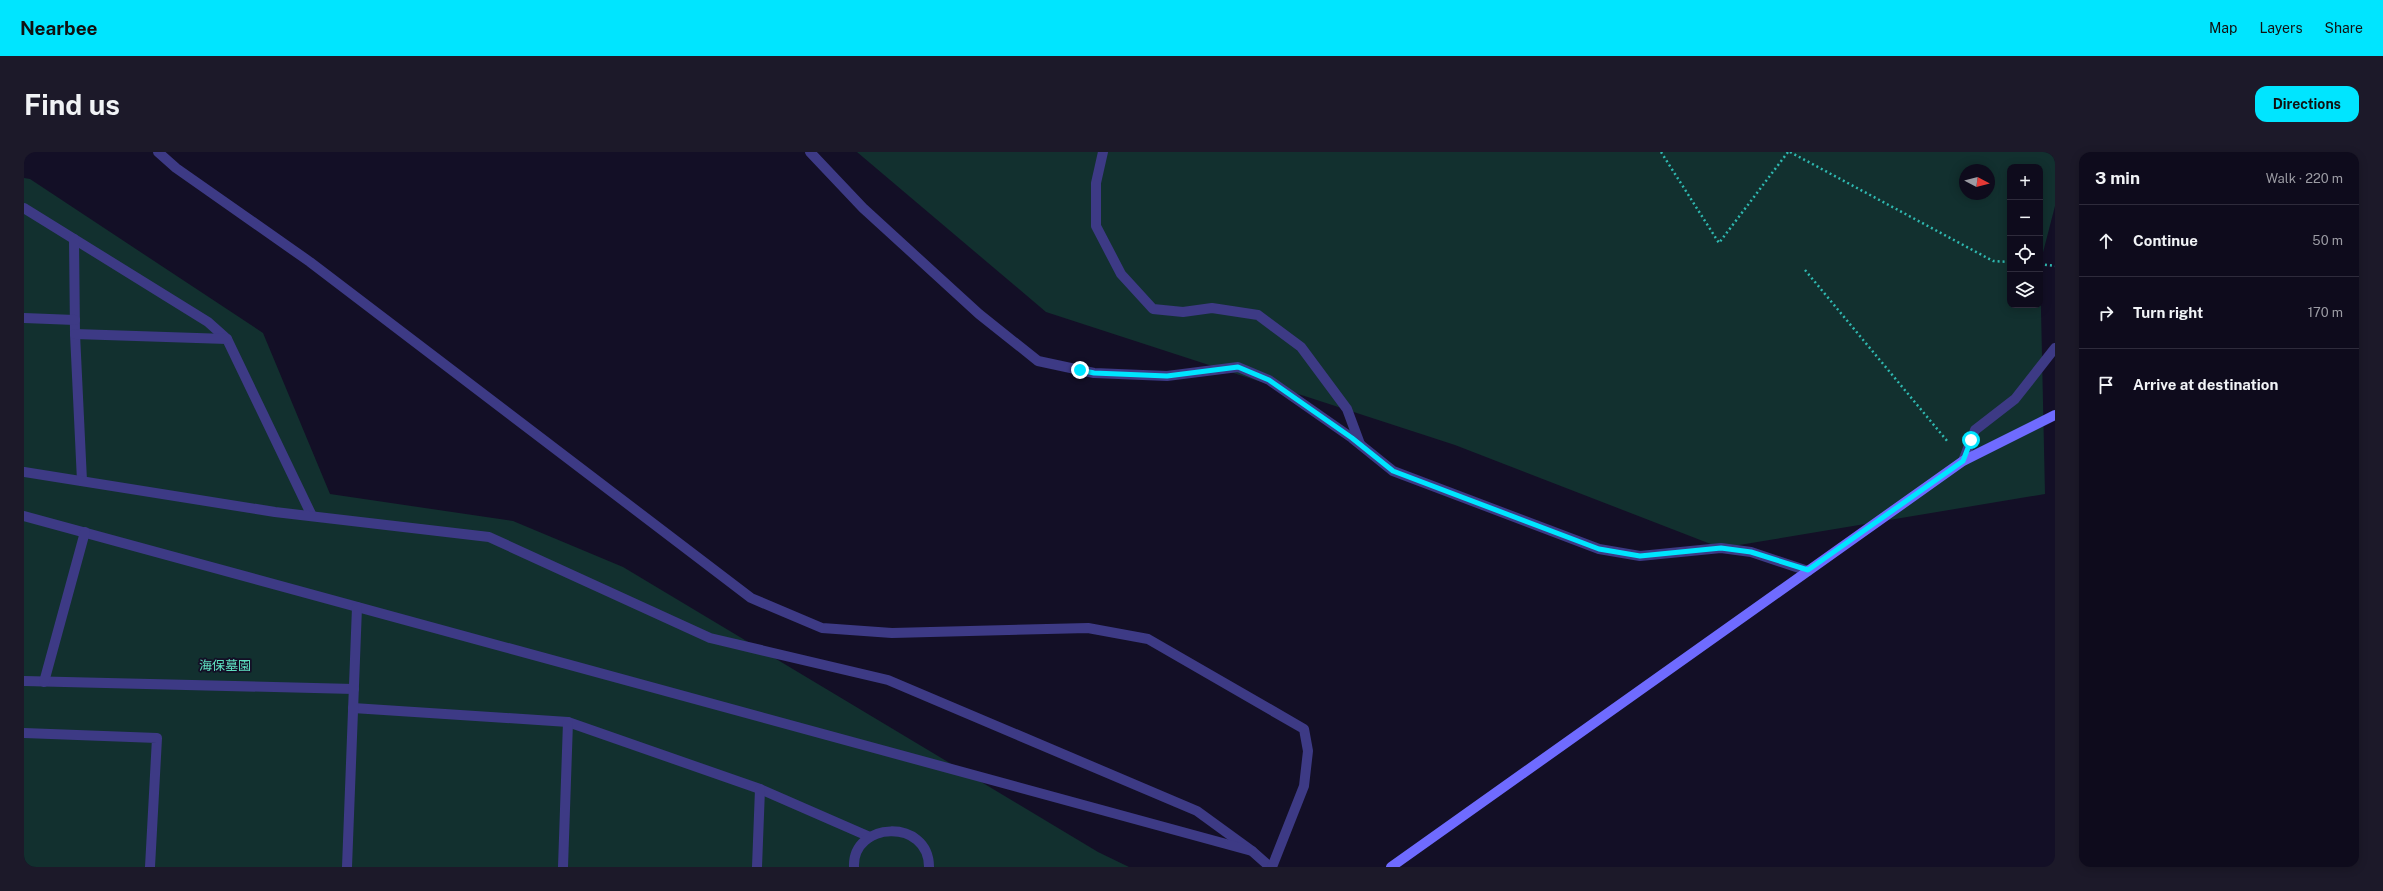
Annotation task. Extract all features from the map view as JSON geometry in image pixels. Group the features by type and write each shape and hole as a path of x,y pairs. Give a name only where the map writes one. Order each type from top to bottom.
{"street":[{"path":"24,472 312,516 489,537 710,638 888,680 1197,811 1252,851 1271,867 1304,786 1308,751 1304,729 1148,639 1088,628 892,633 822,628 752,598 310,262 176,168 158,152"},
{"path":"810,152 863,208 979,314 1038,360 1094,373 1167,376 1238,367 1269,380 1360,444 1393,471 1599,549 1640,556 1721,548 1751,552 1808,570"},
{"path":"1102,152 1096,183 1096,226 1121,274 1153,309 1183,312 1212,308 1258,315 1301,347 1348,409 1360,444"},
{"path":"24,208 208,322 227,339 312,516"},
{"path":"74,239 75,334 82,481"},
{"path":"24,318 75,320"},
{"path":"75,334 227,339"},
{"path":"1963,461 1975,430 2015,399 2055,348"},
{"path":"1391,867 1963,461 2055,415"},
{"path":"24,516 1252,851"},
{"path":"44,682 85,532"},
{"path":"347,867 357,606"},
{"path":"24,681 354,689"},
{"path":"353,708 568,722 760,789 870,837"},
{"path":"563,867 568,722"},
{"path":"24,733 157,738 150,867"},
{"path":"758,867 760,789"},
{"path":"854,867 860,848 870,837 884,831 899,831 912,836 923,846 929,860 929,867"}],"path":[{"path":"1661,152 1719,242 1789,152 1993,261 2007,262"},
{"path":"2043,264 2055,266"},
{"path":"1805,270 1963,461"}],"green space":[{"path":"857,152 2055,152 2055,206 2043,252 2043,164 2007,164 2007,308 2041,308 2045,494 1721,548 1455,445 1046,312"},
{"name":"海保墓園","path":"24,178 30,179 263,333 330,494 513,521 623,567 1098,852 1129,867 24,867"}],"route":[{"path":"1080,370 1094,373 1167,376 1238,367 1269,380 1352,438 1393,471 1599,549 1640,556 1721,548 1751,552 1808,570 1963,461 1971,440"}]}
